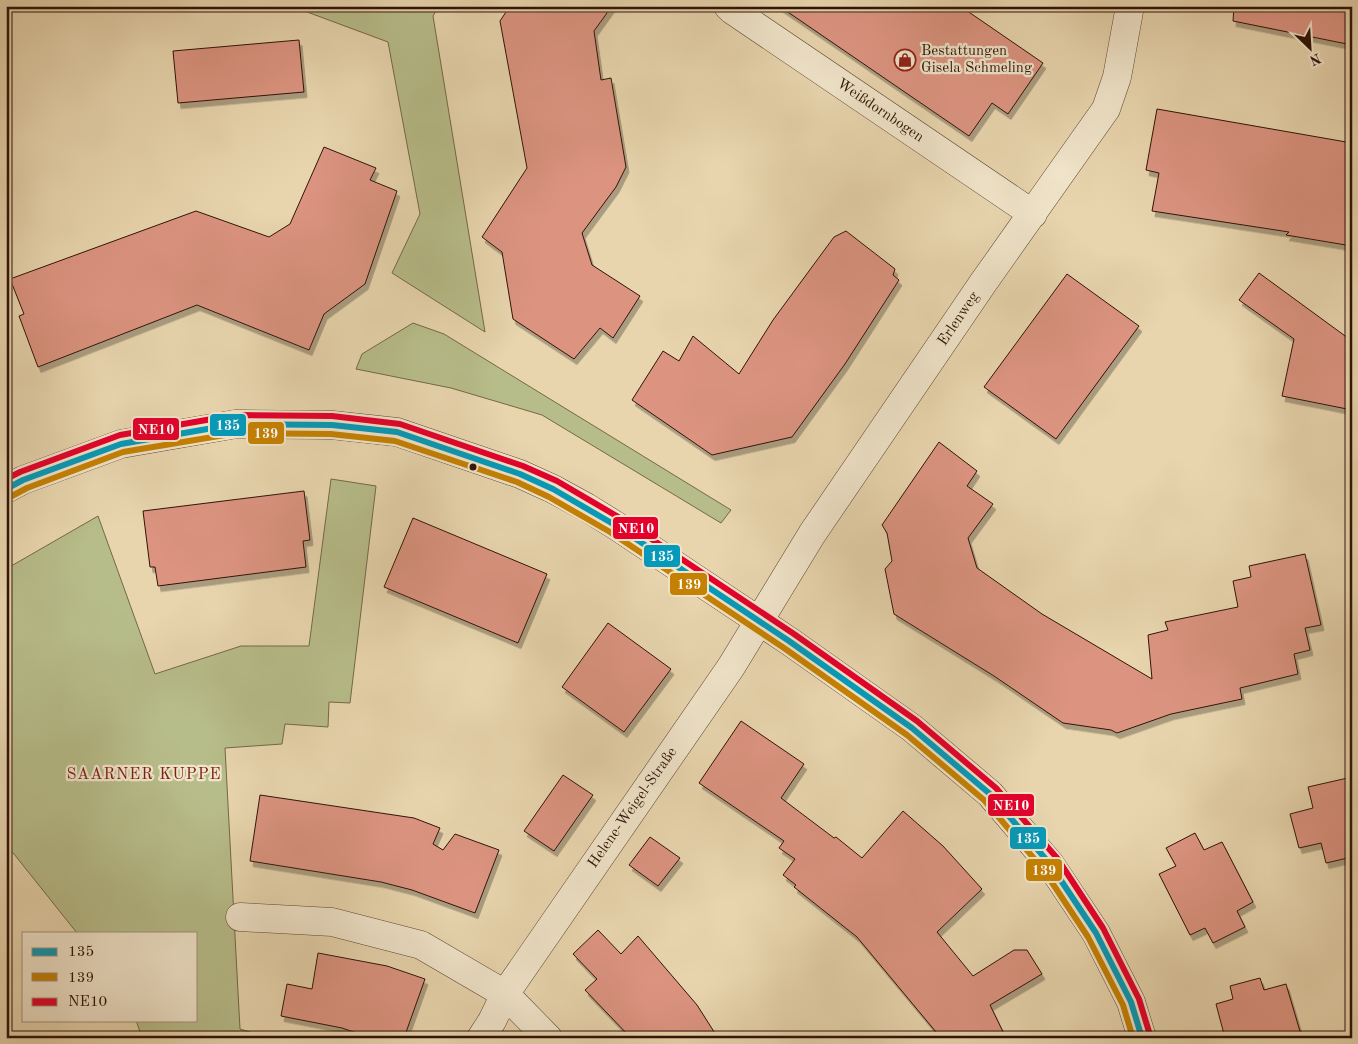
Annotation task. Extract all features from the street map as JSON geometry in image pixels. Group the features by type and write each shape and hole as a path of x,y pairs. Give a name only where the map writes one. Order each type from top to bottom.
{"street":[{"name":"Weißdornbogen","path":"728,6 1033,214"},
{"name":"Erlenweg","path":"759,621 812,534 983,283 1106,109 1117,77 1130,6"},
{"path":"6,489 23,480 121,444 236,424 332,425 397,432 520,474 553,489 616,525 759,621 912,728 990,794 1050,864 1096,934 1131,1002 1142,1038"},
{"name":"Helene-Weigel-Straße","path":"481,1038 492,1021 505,994 726,674 759,621"},
{"path":"240,917 332,922 421,945 505,994 548,1038"}],"green space":[{"path":"291,6 382,8 383,6 439,6 433,16 485,332 392,273 420,214 388,42"},
{"path":"413,323 444,334 731,510 721,523 542,415 451,388 356,369 362,354"},
{"path":"331,479 376,486 350,703 329,702 328,727 285,724 282,744 225,748 240,1029 269,1038 142,1038 137,1022 198,1022 198,932 76,932 6,844 6,569 98,516 155,674 241,646 309,646"}],"building":[{"path":"510,6 612,6 594,31 601,80 611,78 626,167 616,187 582,233 592,265 640,296 613,338 600,328 574,359 513,319 502,252 482,237 527,168 500,21"},
{"path":"779,6 960,6 1043,63 1008,114 992,103 969,136"},
{"path":"1234,6 1352,6 1352,21 1347,44 1233,21"},
{"path":"299,40 304,92 178,103 173,51"},
{"path":"1157,109 1352,143 1352,246 1286,235 1289,232 1152,211 1159,173 1146,170"},
{"path":"324,147 376,168 370,180 397,191 365,284 324,314 309,350 197,305 38,367 19,316 24,314 10,279 196,211 269,237 290,224"},
{"path":"846,231 895,269 893,275 899,280 845,364 792,437 712,455 632,400 663,351 679,361 693,336 739,374 773,320 834,237"},
{"path":"1259,273 1352,341 1352,410 1282,396 1294,339 1239,300"},
{"path":"1067,274 1139,326 1056,439 984,387"},
{"path":"939,442 977,471 967,486 993,504 968,538 977,568 1042,614 1152,679 1148,635 1168,630 1165,622 1238,607 1233,581 1251,577 1249,566 1305,554 1321,625 1305,628 1310,650 1294,654 1298,674 1240,688 1242,699 1171,714 1117,733 1111,730 1063,723 994,676 894,614 885,569 892,561 887,533 882,525"},
{"path":"304,491 310,540 303,541 306,567 158,586 155,567 150,567 143,511"},
{"path":"413,518 547,574 518,643 384,587"},
{"path":"608,623 671,669 624,732 562,687"},
{"path":"741,721 804,764 781,798 862,858 903,811 943,846 982,889 937,932 973,976 1014,950 1027,950 1042,974 990,1005 1006,1038 941,1038 857,937 794,887 796,885 783,875 795,859 779,848 784,841 699,783"},
{"path":"563,775 593,795 554,851 524,831"},
{"path":"1352,777 1352,857 1326,863 1321,843 1299,848 1290,814 1313,808 1308,787"},
{"path":"260,795 414,818 440,828 433,844 443,850 455,834 499,850 475,913 412,890 381,882 250,861"},
{"path":"1195,833 1204,850 1222,842 1253,902 1237,911 1245,927 1213,943 1205,928 1190,935 1159,874 1176,866 1166,848"},
{"path":"650,837 680,858 658,886 629,865"},
{"path":"598,930 621,954 638,936 697,1005 718,1038 631,1038 585,990 597,979 573,954"},
{"path":"318,953 387,966 425,979 404,1038 371,1038 342,1028 281,1016 287,984 312,989"},
{"path":"1260,978 1264,990 1286,984 1302,1038 1225,1038 1216,1004 1233,999 1230,986"}],"transit line":[{"name":"NE10","path":"6,479 120,435 235,415 332,416 400,424 523,466 557,481 620,518 794,634 917,721 996,788 1057,858 1103,928 1139,999 1150,1035"},
{"name":"135","path":"6,489 23,480 121,444 236,424 332,425 397,432 520,474 553,489 615,525 789,641 912,728 990,794 1050,864 1096,933 1131,1002 1142,1038"},
{"name":"139","path":"10,497 27,488 123,452 237,433 331,434 395,441 517,482 549,497 610,532 784,648 907,735 984,800 1043,869 1088,937 1123,1005 1133,1038"}],"place":[{"name":"Bestattungen Gisela Schmeling","path":"905,60"}],"district":[{"name":"SAARNER KUPPE","path":"144,775"}]}
